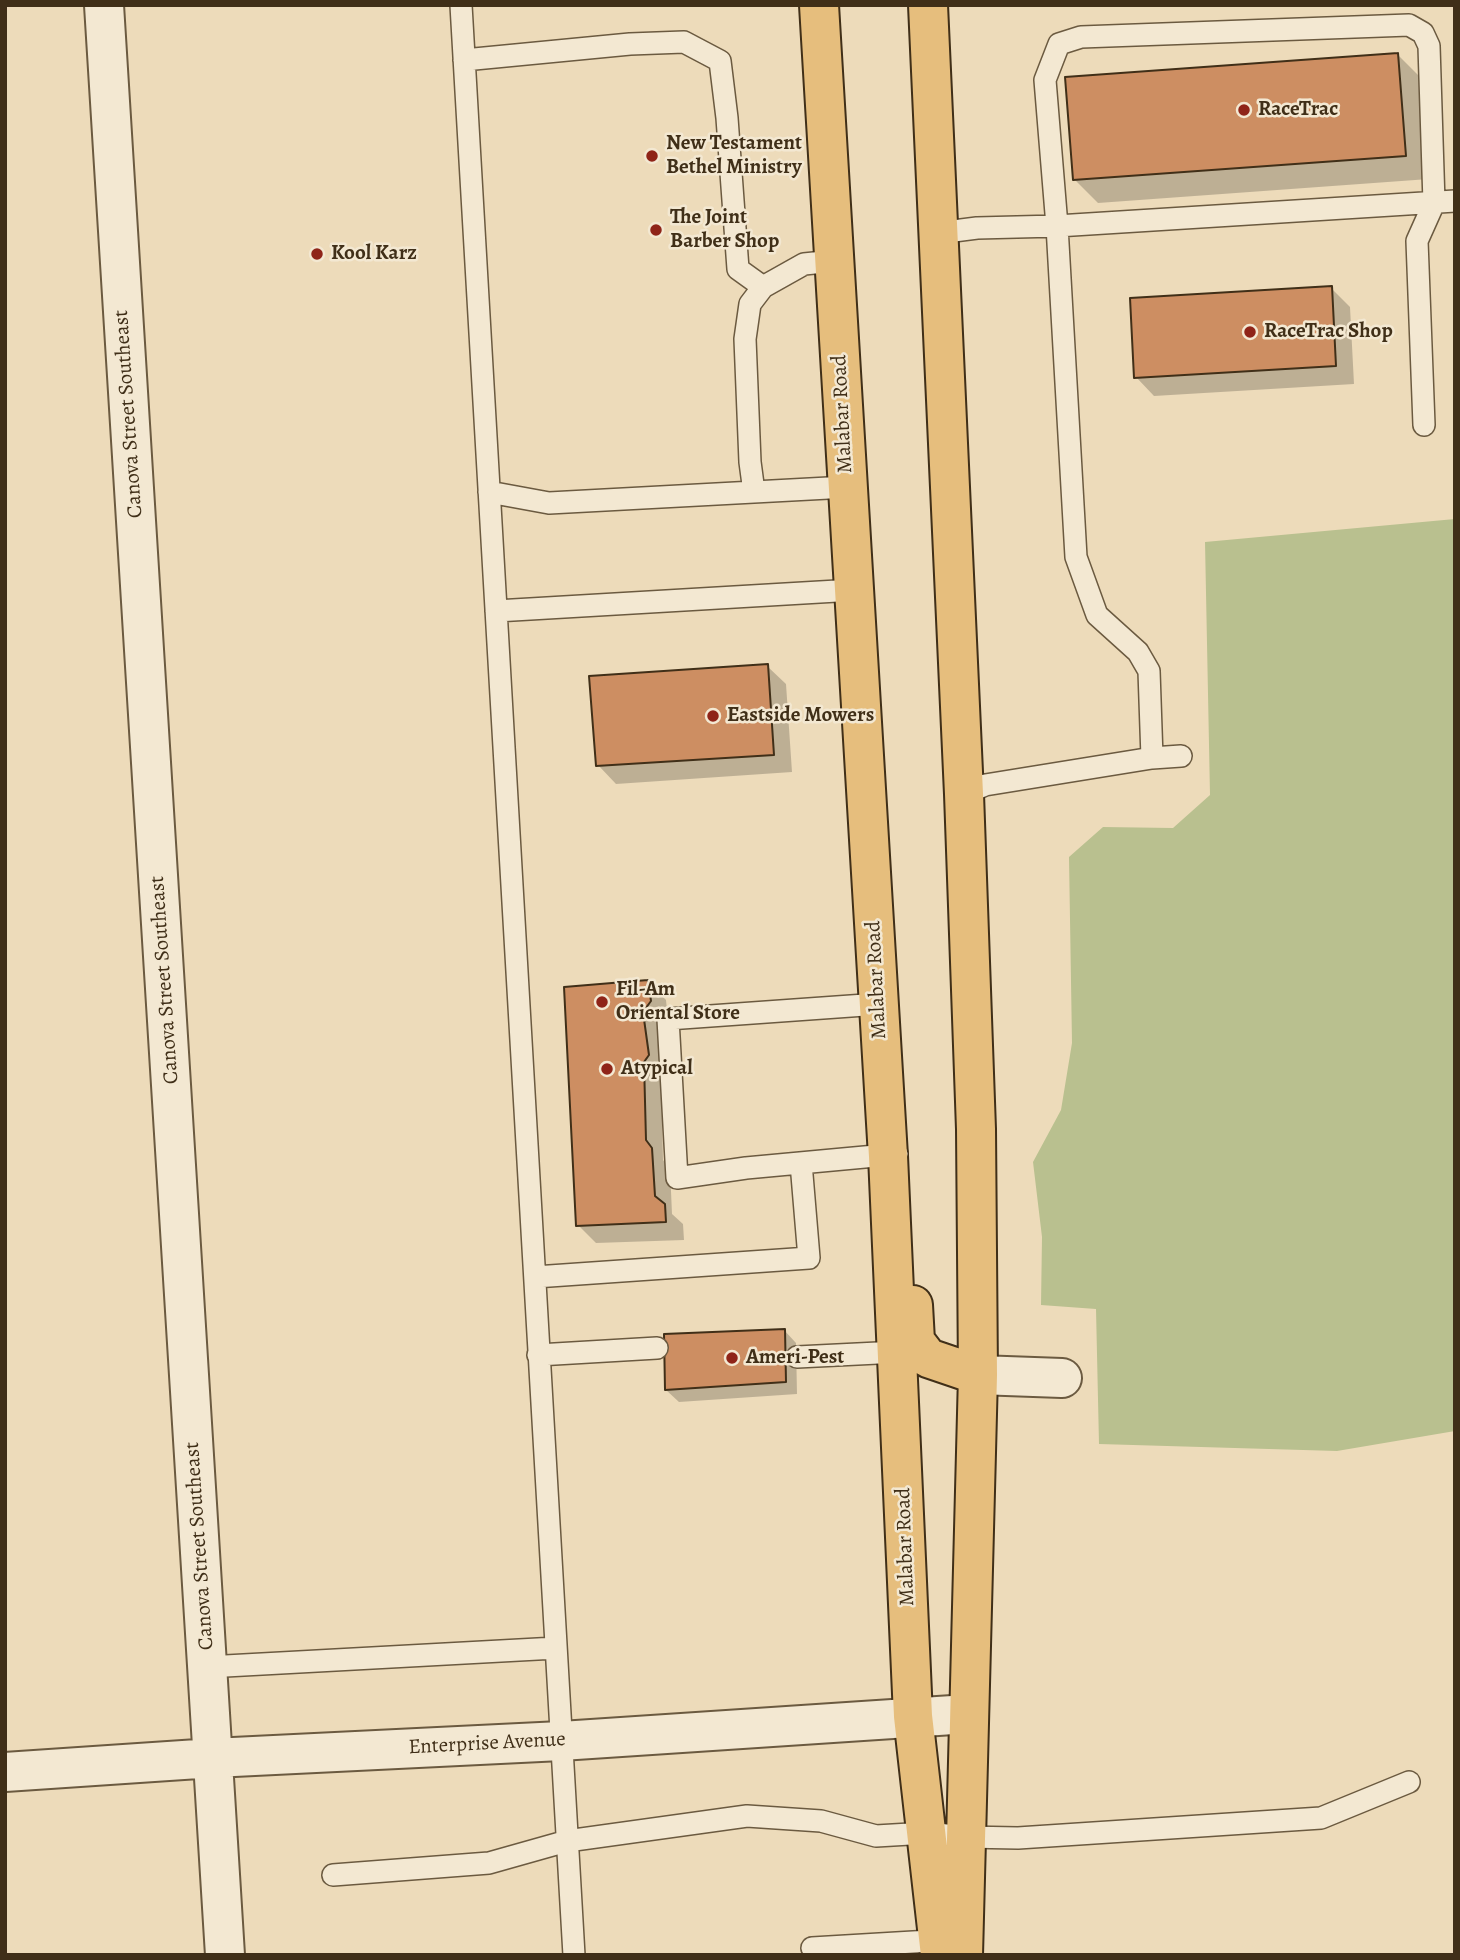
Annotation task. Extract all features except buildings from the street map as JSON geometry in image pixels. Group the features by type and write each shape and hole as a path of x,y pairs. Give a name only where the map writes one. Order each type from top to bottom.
{"main road":[{"name":"Malabar Road","path":"819,5 881,1060 900,1111 896,1154 898,1352 913,1716 927,1833 951,1947"},
{"path":"928,5 964,794 976,1129 978,1375 965,1837 951,1947"},
{"path":"896,1154 915,1340 928,1358 978,1375"}],"street":[{"name":"Canova Street Southeast","path":"104,5 225,1955"},
{"path":"978,1375 1062,1378"},
{"name":"Enterprise Avenue","path":"5,1772 212,1758 561,1741 968,1714"}],"lane":[{"path":"461,5 574,1955"},
{"path":"1152,758 1149,671 1138,652 1097,615 1076,557 1057,226 1045,80 1059,44 1081,37 1409,25 1423,33 1429,46 1445,202 1417,241 1424,425"},
{"path":"464,60 630,44 684,42 720,61 738,269 764,286"},
{"path":"938,233 978,228 1057,226 1445,202"},
{"path":"754,492 750,462 745,339 750,304 764,286 804,264 834,261"},
{"path":"489,492 549,503 847,487"},
{"path":"496,611 854,590"},
{"path":"964,794 985,785 1152,758 1181,756"},
{"path":"879,1004 667,1019 677,1178 896,1154"},
{"path":"535,1278 809,1258 801,1163"},
{"path":"538,1355 657,1348"},
{"path":"797,1357 898,1352"},
{"path":"208,1667 556,1648"},
{"path":"333,1875 489,1863 567,1841 747,1816 821,1821 876,1836 927,1833 1018,1838 1321,1818 1409,1782"},
{"path":"813,1948 951,1947"}],"green space":[{"path":"1455,519 1455,1431 1337,1451 1099,1444 1096,1309 1041,1305 1042,1237 1033,1162 1061,1110 1072,1043 1069,857 1103,827 1173,828 1210,795 1205,542"}],"place":[{"name":"RaceTrac","path":"1244,110"},
{"name":"New Testament Bethel Ministry","path":"652,156"},
{"name":"The Joint Barber Shop","path":"656,230"},
{"name":"Kool Karz","path":"317,254"},
{"name":"RaceTrac Shop","path":"1250,332"},
{"name":"Eastside Mowers","path":"713,716"},
{"name":"Fil-Am Oriental Store","path":"602,1002"},
{"name":"Atypical","path":"607,1069"},
{"name":"Ameri-Pest","path":"732,1358"}]}
